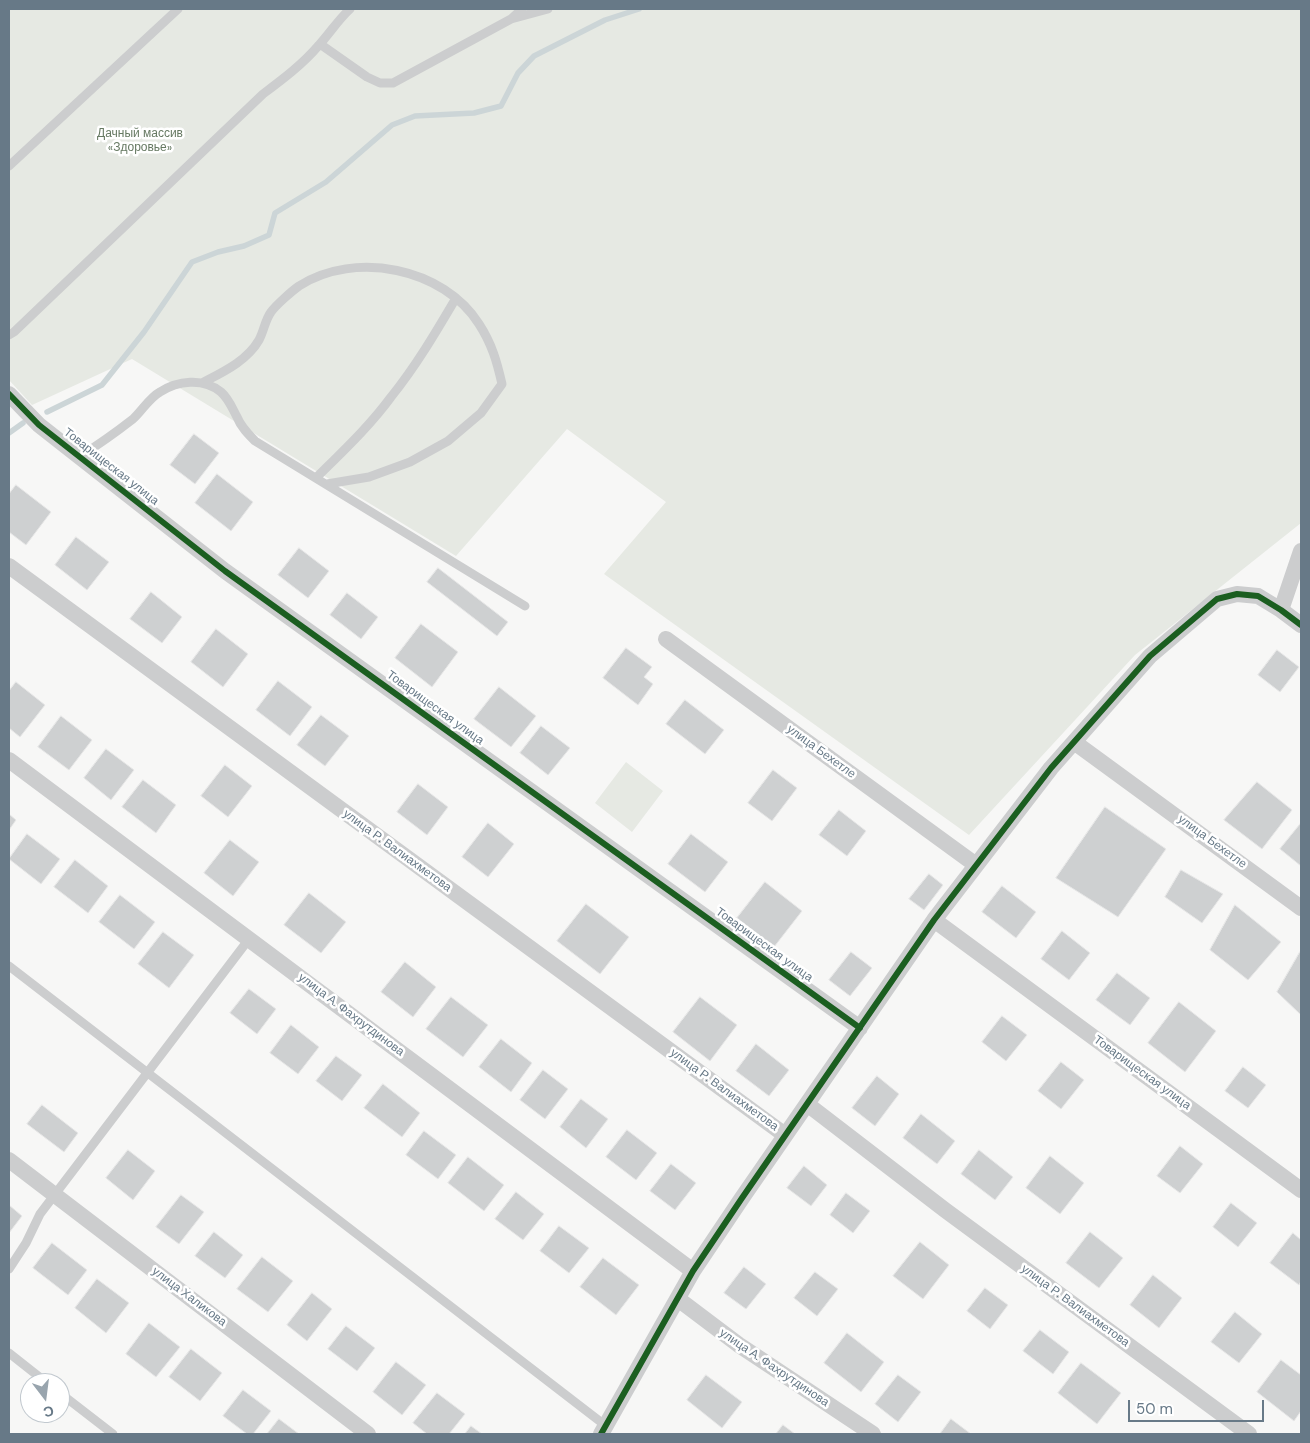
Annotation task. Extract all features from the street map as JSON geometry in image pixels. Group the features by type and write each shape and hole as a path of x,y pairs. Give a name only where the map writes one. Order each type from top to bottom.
{"street":[{"name":"Товарищеская улица","path":"9,394 39,425 225,571 860,1028"},
{"path":"1281,610 1301,551"},
{"name":"улица Р. Валиахметова","path":"9,566 785,1135"},
{"path":"604,1430 693,1271 934,920 1051,768 1150,656 1217,599 1237,594 1258,596 1301,625"},
{"name":"улица Бехетле","path":"666,639 976,865"},
{"name":"улица Бехетле","path":"1074,742 1301,908"},
{"name":"улица А. Фахрутдинова","path":"9,760 693,1271"},
{"name":"Товарищеская улица","path":"934,920 1301,1190"},
{"name":"улица Р. Валиахметова","path":"807,1104 945,1210 1250,1434"},
{"name":"улица Халикова","path":"9,1160 368,1434"},
{"name":"улица А. Фахрутдинова","path":"678,1299 738,1345 873,1434"}],"lane":[{"path":"9,166 178,9"},
{"path":"9,335 256,101 299,66 350,9"},
{"path":"511,19 522,9"},
{"path":"320,44 367,77 380,83 393,83 511,19 548,9"},
{"path":"202,383 230,368 247,355 259,340 271,312 299,286 330,272 363,266 396,269 428,280 456,298 478,322 494,352 502,384 481,413 448,441 433,450 410,462 369,477 327,484"},
{"path":"316,478 355,440 391,397 424,352 456,298"},
{"path":"79,457 106,441 129,422 158,392 181,382 202,383 220,391 233,407 246,432 255,441 525,606"},
{"path":"9,1269 22,1250 40,1214 249,939"},
{"path":"9,966 604,1430"},
{"path":"9,1353 34,1373"},
{"path":"70,1401 113,1434"}],"green space":[{"name":"Дачный массив «Здоровье»","path":"9,9 1301,9 1301,523 1135,655 969,835 604,574 666,502 567,429 456,556 132,359 32,405 9,380"},
{"path":"626,762 663,791 632,832 595,803"}],"building":[{"path":"194,434 219,453 195,484 170,465"},
{"path":"217,474 253,502 231,531 195,503"},
{"path":"16,485 51,512 26,545 9,532 9,494"},
{"path":"76,537 109,562 87,590 55,565"},
{"path":"299,548 329,571 308,598 278,575"},
{"path":"438,568 508,622 497,636 427,582"},
{"path":"151,592 182,617 162,643 130,619"},
{"path":"347,593 378,617 361,639 330,615"},
{"path":"421,624 458,652 432,687 395,658"},
{"path":"216,629 248,654 223,687 191,662"},
{"path":"626,648 652,667 644,677 653,684 638,705 603,678"},
{"path":"1277,650 1299,667 1280,692 1258,675"},
{"path":"278,681 312,707 290,736 256,710"},
{"path":"16,682 45,705 20,737 9,728 9,691"},
{"path":"499,687 536,716 511,747 474,719"},
{"path":"685,700 724,730 705,754 666,724"},
{"path":"321,715 349,736 325,766 297,745"},
{"path":"61,716 92,740 69,770 38,747"},
{"path":"541,726 570,748 548,775 520,753"},
{"path":"106,749 134,770 111,800 84,778"},
{"path":"225,765 252,786 228,817 201,796"},
{"path":"773,770 797,788 772,821 748,803"},
{"path":"143,780 176,805 156,833 122,807"},
{"path":"1257,782 1292,810 1262,849 1224,820"},
{"path":"418,784 448,807 427,835 397,812"},
{"path":"1105,807 1166,849 1118,917 1056,878"},
{"path":"839,810 866,831 847,856 819,835"},
{"path":"9,814 16,820 9,830"},
{"path":"488,823 514,844 488,877 462,857"},
{"path":"1301,823 1301,866 1280,849"},
{"path":"27,834 60,859 41,884 9,859"},
{"path":"691,834 728,862 705,892 668,864"},
{"path":"230,840 259,862 233,896 204,873"},
{"path":"75,860 108,886 88,913 54,887"},
{"path":"1181,870 1223,894 1202,923 1165,897"},
{"path":"929,874 943,885 924,910 909,899"},
{"path":"765,882 802,911 774,947 737,918"},
{"path":"1002,886 1036,912 1016,938 982,912"},
{"path":"309,893 346,922 321,953 284,925"},
{"path":"120,895 155,922 134,949 99,922"},
{"path":"586,904 629,937 600,974 557,941"},
{"path":"1235,905 1281,942 1248,980 1210,950"},
{"path":"1062,931 1090,953 1069,980 1041,959"},
{"path":"163,932 194,955 169,988 138,964"},
{"path":"851,952 872,968 850,996 829,980"},
{"path":"1301,953 1301,1015 1277,992"},
{"path":"405,962 436,987 413,1017 381,992"},
{"path":"1117,973 1150,998 1130,1025 1096,1000"},
{"path":"249,989 276,1009 257,1034 230,1013"},
{"path":"451,997 488,1025 463,1057 426,1029"},
{"path":"700,997 737,1025 710,1061 673,1032"},
{"path":"1179,1002 1216,1031 1185,1072 1148,1043"},
{"path":"1002,1016 1027,1035 1006,1061 982,1042"},
{"path":"291,1025 319,1047 298,1074 270,1053"},
{"path":"501,1039 532,1063 511,1092 479,1067"},
{"path":"756,1044 789,1070 769,1096 736,1071"},
{"path":"336,1056 362,1075 342,1101 316,1081"},
{"path":"1061,1062 1084,1080 1061,1109 1038,1091"},
{"path":"1243,1067 1266,1085 1248,1108 1225,1091"},
{"path":"543,1070 568,1089 545,1119 520,1100"},
{"path":"877,1076 899,1094 875,1126 852,1108"},
{"path":"383,1084 420,1113 402,1137 364,1108"},
{"path":"581,1099 608,1119 586,1148 560,1127"},
{"path":"42,1105 78,1133 64,1152 27,1124"},
{"path":"921,1114 955,1141 937,1164 903,1138"},
{"path":"627,1130 657,1153 636,1180 606,1157"},
{"path":"424,1131 456,1155 438,1179 406,1155"},
{"path":"1180,1146 1203,1164 1180,1193 1157,1176"},
{"path":"128,1150 155,1171 133,1200 106,1178"},
{"path":"979,1150 1013,1177 995,1200 961,1174"},
{"path":"1050,1156 1084,1183 1060,1214 1026,1188"},
{"path":"468,1157 504,1185 484,1211 448,1183"},
{"path":"671,1164 696,1183 675,1210 650,1191"},
{"path":"804,1166 827,1185 811,1206 787,1188"},
{"path":"516,1192 544,1214 523,1240 495,1219"},
{"path":"846,1193 870,1211 853,1233 830,1215"},
{"path":"181,1195 204,1212 179,1244 156,1227"},
{"path":"1231,1203 1257,1223 1238,1247 1213,1227"},
{"path":"9,1205 22,1216 9,1233"},
{"path":"559,1226 589,1248 569,1273 540,1251"},
{"path":"214,1232 243,1255 225,1278 195,1256"},
{"path":"1090,1232 1123,1258 1099,1288 1066,1263"},
{"path":"1293,1233 1301,1240 1301,1281 1299,1285 1270,1263"},
{"path":"920,1242 949,1265 923,1299 893,1276"},
{"path":"52,1243 87,1270 68,1295 33,1268"},
{"path":"262,1257 293,1281 268,1312 237,1289"},
{"path":"603,1258 639,1285 616,1315 580,1287"},
{"path":"744,1267 766,1284 746,1309 724,1293"},
{"path":"815,1272 838,1289 817,1316 794,1298"},
{"path":"1153,1275 1182,1298 1159,1328 1130,1305"},
{"path":"97,1279 129,1303 106,1333 75,1308"},
{"path":"985,1288 1008,1305 990,1329 967,1311"},
{"path":"312,1293 332,1309 307,1341 287,1325"},
{"path":"1235,1312 1262,1334 1239,1363 1211,1342"},
{"path":"149,1323 180,1347 156,1377 126,1354"},
{"path":"346,1326 375,1348 357,1371 328,1349"},
{"path":"1040,1330 1069,1352 1053,1374 1023,1351"},
{"path":"847,1333 884,1362 861,1392 824,1363"},
{"path":"191,1349 222,1373 200,1401 169,1377"},
{"path":"1281,1360 1301,1375 1301,1411 1294,1421 1257,1392"},
{"path":"396,1362 426,1385 402,1415 373,1392"},
{"path":"1081,1363 1121,1393 1097,1424 1058,1393"},
{"path":"706,1375 742,1402 722,1428 687,1400"},
{"path":"898,1375 921,1392 898,1422 875,1404"},
{"path":"243,1390 271,1411 253,1434 247,1434 223,1416"},
{"path":"437,1393 465,1414 449,1434 427,1434 413,1423"},
{"path":"279,1419 299,1434 267,1434"},
{"path":"951,1419 971,1434 940,1434"},
{"path":"783,1425 795,1434 776,1434"},
{"path":"471,1426 482,1434 465,1434"}],"waterway":[{"path":"47,412 102,385 144,332 192,262 218,252 244,246 269,235 275,213 326,182 392,125 415,116 474,113 501,106 518,73 534,56 605,20 639,9"},
{"path":"9,433 23,423"}],"cycle path":[{"path":"9,394 39,425 225,571 860,1028"},
{"path":"601,1434 693,1271 742,1198 934,920 1051,768 1150,656 1217,599 1237,594 1258,596 1301,625"}]}
